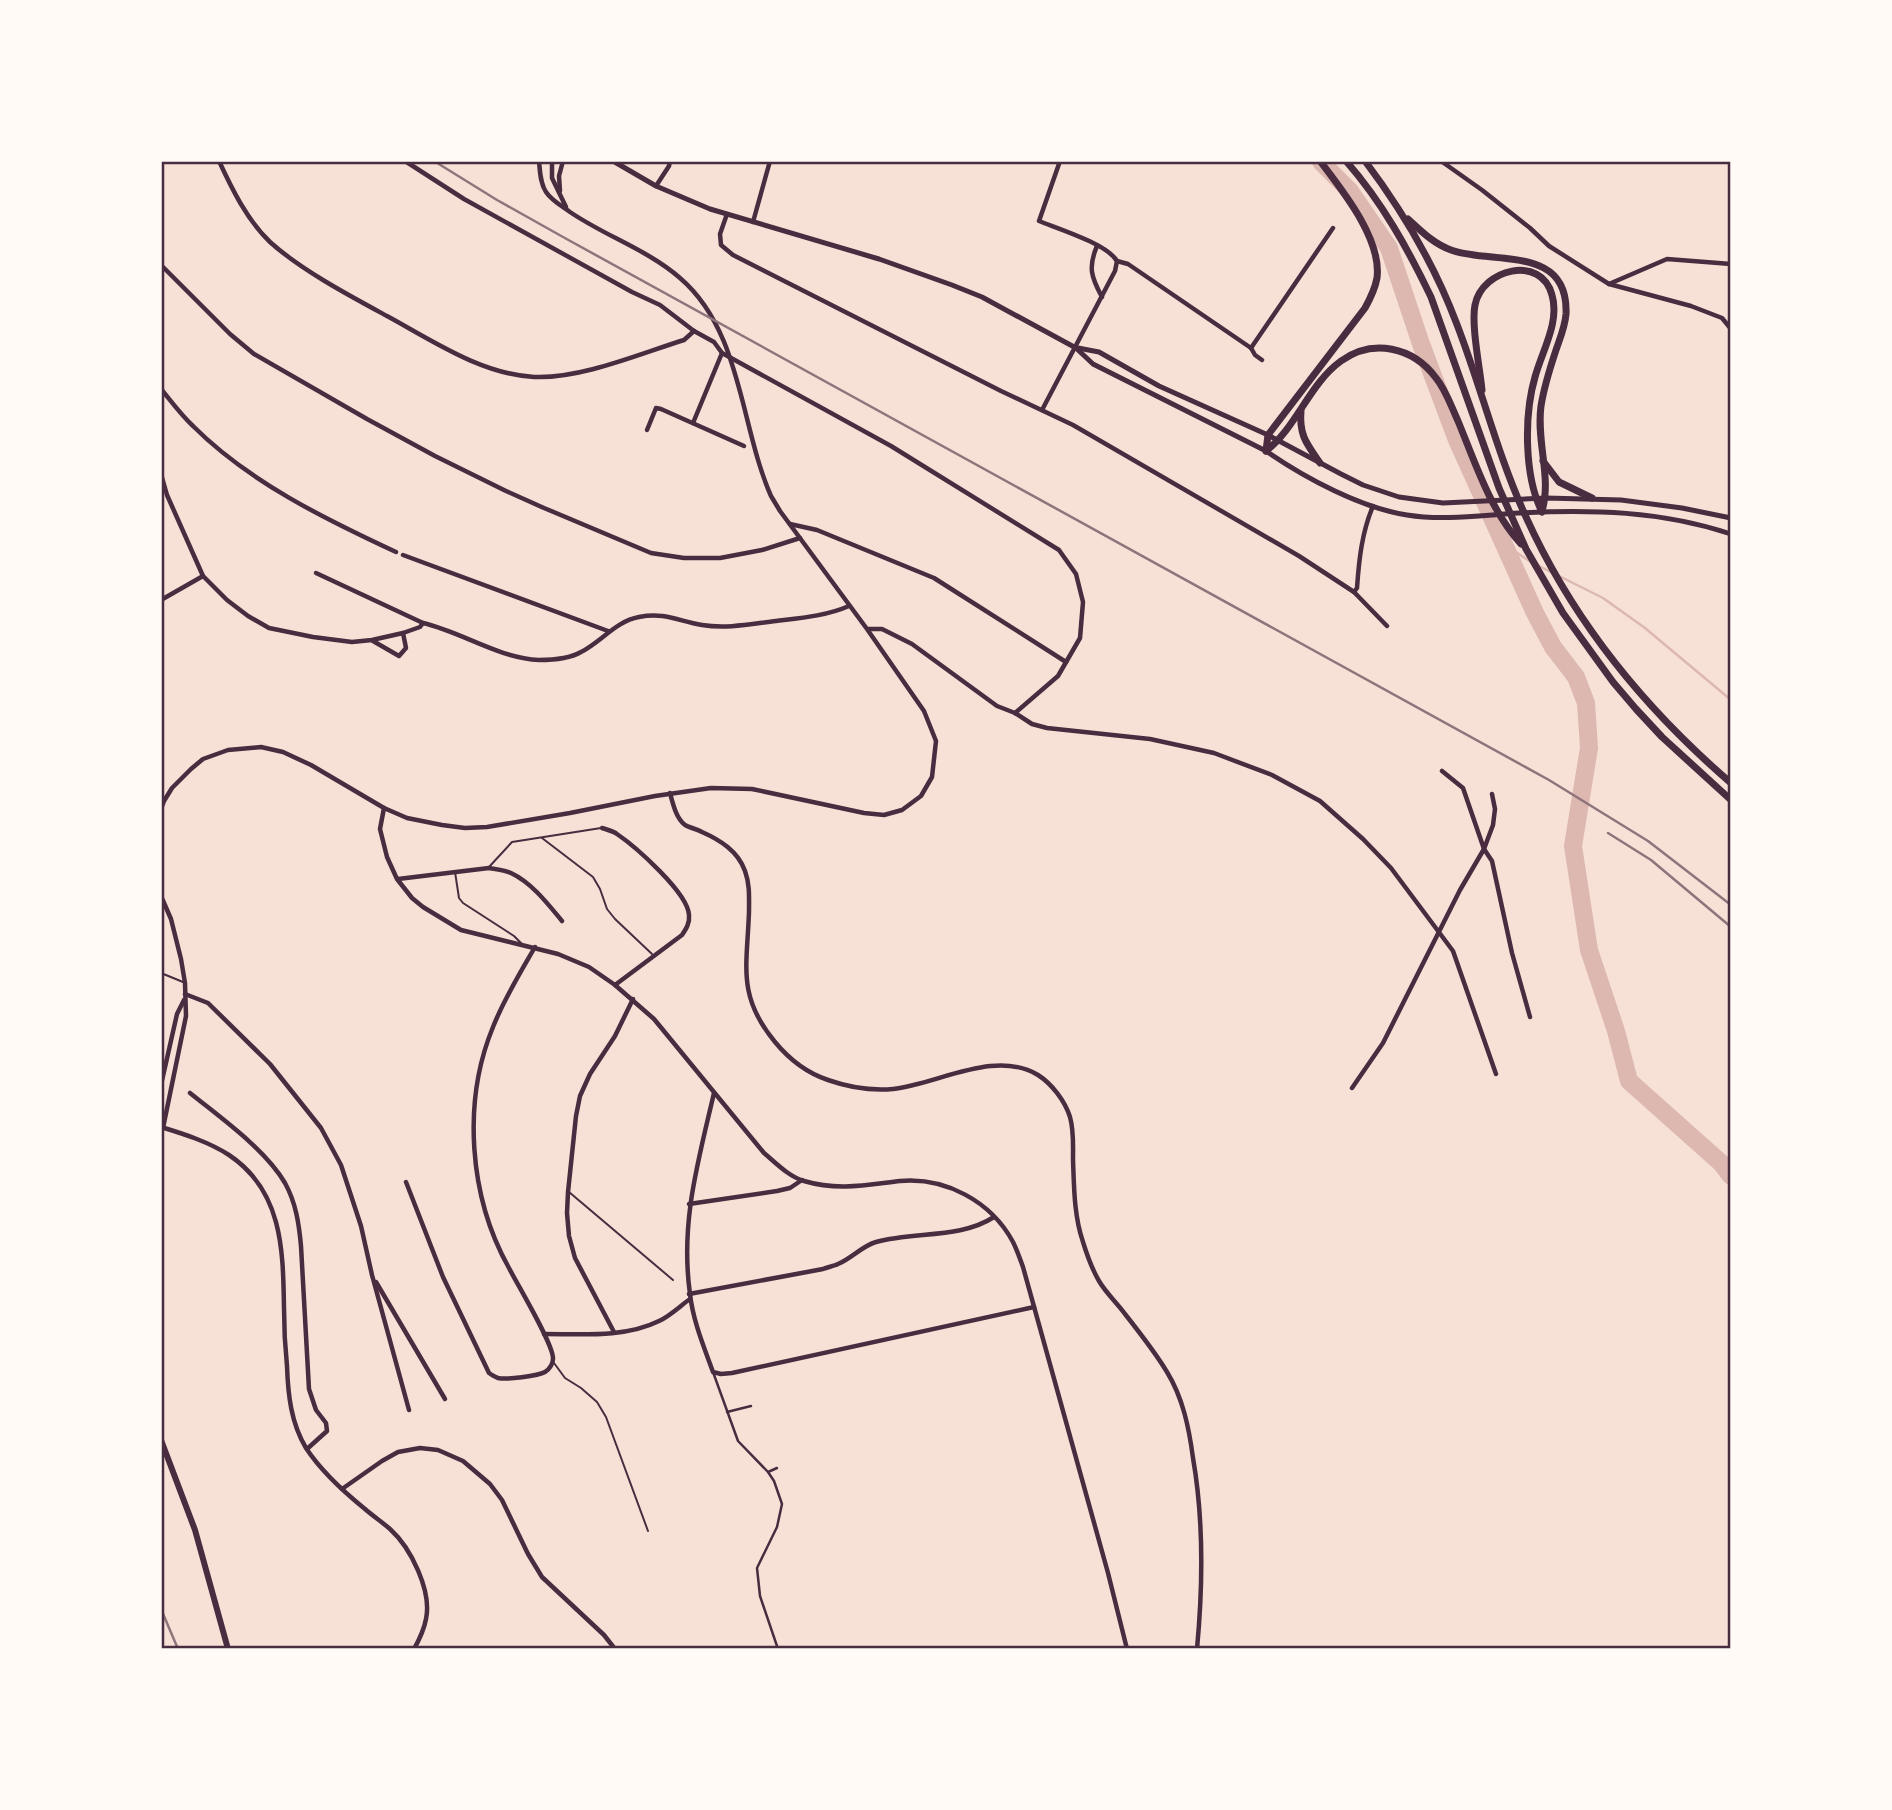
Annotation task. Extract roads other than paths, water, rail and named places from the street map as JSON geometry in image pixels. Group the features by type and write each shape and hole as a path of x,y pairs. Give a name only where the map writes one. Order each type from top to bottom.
{"highway":[{"path":"1266,451 1268,435 1358,318 1376,285 1377,264 1365,228 1320,161"},
{"path":"1346,161 1388,217 1431,297 1499,488 1526,549 1563,613 1613,682 1662,737 1731,800"},
{"path":"1365,161 1399,211 1444,292 1511,483 1555,576 1597,640 1646,702 1694,751 1731,783"},
{"path":"1399,211 1424,234 1451,250 1475,255 1518,258 1537,264 1551,272 1560,285 1565,298 1564,328 1547,378 1539,430 1546,498 1542,512"},
{"path":"1484,405 1475,320 1475,305 1479,293 1490,280 1502,273 1515,270 1535,273 1545,280 1554,300 1550,332 1529,402 1529,451 1535,498 1542,512"},
{"path":"1266,451 1279,441 1324,378 1343,360 1354,354 1376,349 1398,350 1423,364 1436,377 1446,393 1485,485 1508,529 1526,549"},
{"path":"1301,410 1302,437 1320,463"},
{"path":"1542,460 1559,482 1592,498"}],"main road":[{"path":"613,161 656,186 727,214 879,259 982,297 1076,348 1093,364 1266,451 1281,462 1337,491 1373,506 1409,516 1596,510 1638,513 1679,520 1731,534"},
{"path":"1076,348 1099,352 1159,386 1268,435 1363,485 1399,497 1428,502 1592,498 1682,508 1731,518"},
{"path":"161,1440 195,1530 228,1649"}],"street":[{"path":"219,161 252,222 291,258 348,294 455,354 490,369 516,376 562,376 684,340 694,331"},
{"path":"405,161 464,199 660,305 694,331 714,342 722,354 891,446 1059,550 1076,575 1083,602 1080,638 1058,676 1014,713"},
{"path":"161,809 162,800 181,778 203,760 228,750 261,747 283,752 312,765 384,808 407,818 466,828 487,827 670,793 711,788 752,789 864,813 884,814 902,810 920,796 932,777 936,741 924,711 774,502 765,482 722,335 700,297 663,265 587,223 554,201 545,190 540,175 540,161"},
{"path":"552,161 552,178 569,211"},
{"path":"560,195 559,176 563,161"},
{"path":"753,222 770,161"},
{"path":"1042,410 1102,297 1117,261 1113,254 1039,221 1060,161"},
{"path":"1441,161 1482,190 1549,246 1609,284 1691,306 1722,318 1731,329"},
{"path":"656,186 669,163"},
{"path":"727,214 720,234 721,245 733,255 1010,396 1073,425 1140,463 1300,556 1354,592 1387,626"},
{"path":"1251,348 1333,228"},
{"path":"1097,246 1091,260 1091,270 1102,297"},
{"path":"1609,284 1667,259 1731,264"},
{"path":"1117,261 1128,264 1251,348 1262,360"},
{"path":"161,265 254,355 423,450 544,508 651,553 684,558 720,558 762,550 800,538"},
{"path":"693,423 722,354"},
{"path":"161,389 191,425 219,450 262,480 339,526 396,552"},
{"path":"647,430 656,408 744,446"},
{"path":"161,474 167,495 203,576 227,600 269,628 352,642 403,633 420,627 423,623"},
{"path":"1354,592 1357,587 1362,541 1373,506"},
{"path":"789,523 817,530 934,578 1066,662"},
{"path":"403,555 609,631"},
{"path":"316,573 423,623 512,655 538,660 560,659 579,653 609,631 634,618 654,614 701,624 739,626 806,617 849,606"},
{"path":"161,600 203,576"},
{"path":"867,629 882,629 912,644 997,706 1032,723 1048,728 1150,739 1214,754 1272,775 1320,801 1345,821 1391,869 1453,951 1496,1074"},
{"path":"372,640 399,656 406,648 403,633"},
{"path":"1442,771 1463,788 1484,849 1492,861 1512,953 1530,1017"},
{"path":"670,793 674,809 685,825 720,841 735,853 743,866 750,886 746,962 748,992 753,1011 790,1059 821,1078 844,1086 869,1089 892,1089 930,1082 982,1067 1008,1065 1039,1076 1063,1102 1070,1117 1073,1134 1076,1216 1089,1261 1100,1282 1146,1339 1169,1375 1189,1430 1198,1488 1202,1547 1197,1649"},
{"path":"1352,1088 1383,1043 1460,890 1484,849 1493,825 1495,809 1492,794"},
{"path":"384,808 380,830 397,879 423,908 461,930 558,954 589,967 615,985 654,1019 764,1153 782,1169 802,1180 841,1188 923,1181 957,1190 976,1200 994,1217 1012,1241 1023,1267 1127,1649"},
{"path":"602,828 621,837 666,878 686,904 690,916 682,935 615,985"},
{"path":"397,879 489,868 512,874 545,901 562,921"},
{"path":"161,895 172,919 185,983 186,1016 162,1127 229,1155 246,1168 273,1209 283,1254 289,1403 294,1421 307,1449 342,1489 392,1530 408,1549 425,1594 427,1617 414,1649"},
{"path":"406,1182 443,1278 489,1373 499,1379 545,1372 553,1362 553,1354 505,1261 490,1224 475,1160 474,1134 475,1103 485,1050 504,1002 535,947"},
{"path":"161,1085 177,1014 185,996"},
{"path":"185,996 208,1003 270,1064 321,1128 341,1165 353,1198 409,1410"},
{"path":"614,1332 575,1258 569,1236 568,1192 580,1096 633,999"},
{"path":"161,1065 168,1056"},
{"path":"715,1092 689,1203 686,1262 690,1296 702,1342 727,1412 741,1446 768,1472 782,1504 780,1517 757,1568 760,1596 778,1649"},
{"path":"190,1093 271,1163 295,1206 301,1246 309,1389 316,1409 326,1423 327,1431 307,1449"},
{"path":"689,1203 777,1191 790,1188 802,1180"},
{"path":"544,1334 639,1329 661,1321 690,1296 822,1269 837,1265 873,1242 970,1229 994,1217"},
{"path":"372,1275 445,1399"},
{"path":"713,1372 732,1373 1034,1307"},
{"path":"727,1412 751,1406"},
{"path":"342,1489 398,1452 420,1448 438,1450 463,1461 490,1484 502,1500 527,1554 542,1577 604,1635 615,1649"},
{"path":"768,1472 777,1468"}],"lane":[{"path":"489,868 512,842 602,828"},
{"path":"542,838 593,877 607,909 655,956"},
{"path":"455,871 459,898 521,943"},
{"path":"161,973 185,983"},
{"path":"568,1192 673,1280"},
{"path":"553,1362 565,1378 589,1395 601,1409 648,1531"}],"waterway":[{"path":"1321,162 1350,191 1389,248 1457,440 1535,613 1553,647 1576,677 1586,703 1589,748 1573,846 1589,950 1616,1031 1629,1081 1721,1163 1731,1176"},
{"path":"1502,543 1531,562"},
{"path":"1537,565 1553,573"},
{"path":"1559,576 1603,598 1645,628 1731,700"}],"railway":[{"path":"434,161 563,237 1549,780 1648,841 1731,905"},
{"path":"1608,833 1651,860 1731,927"},
{"path":"161,1609 178,1649"}]}
